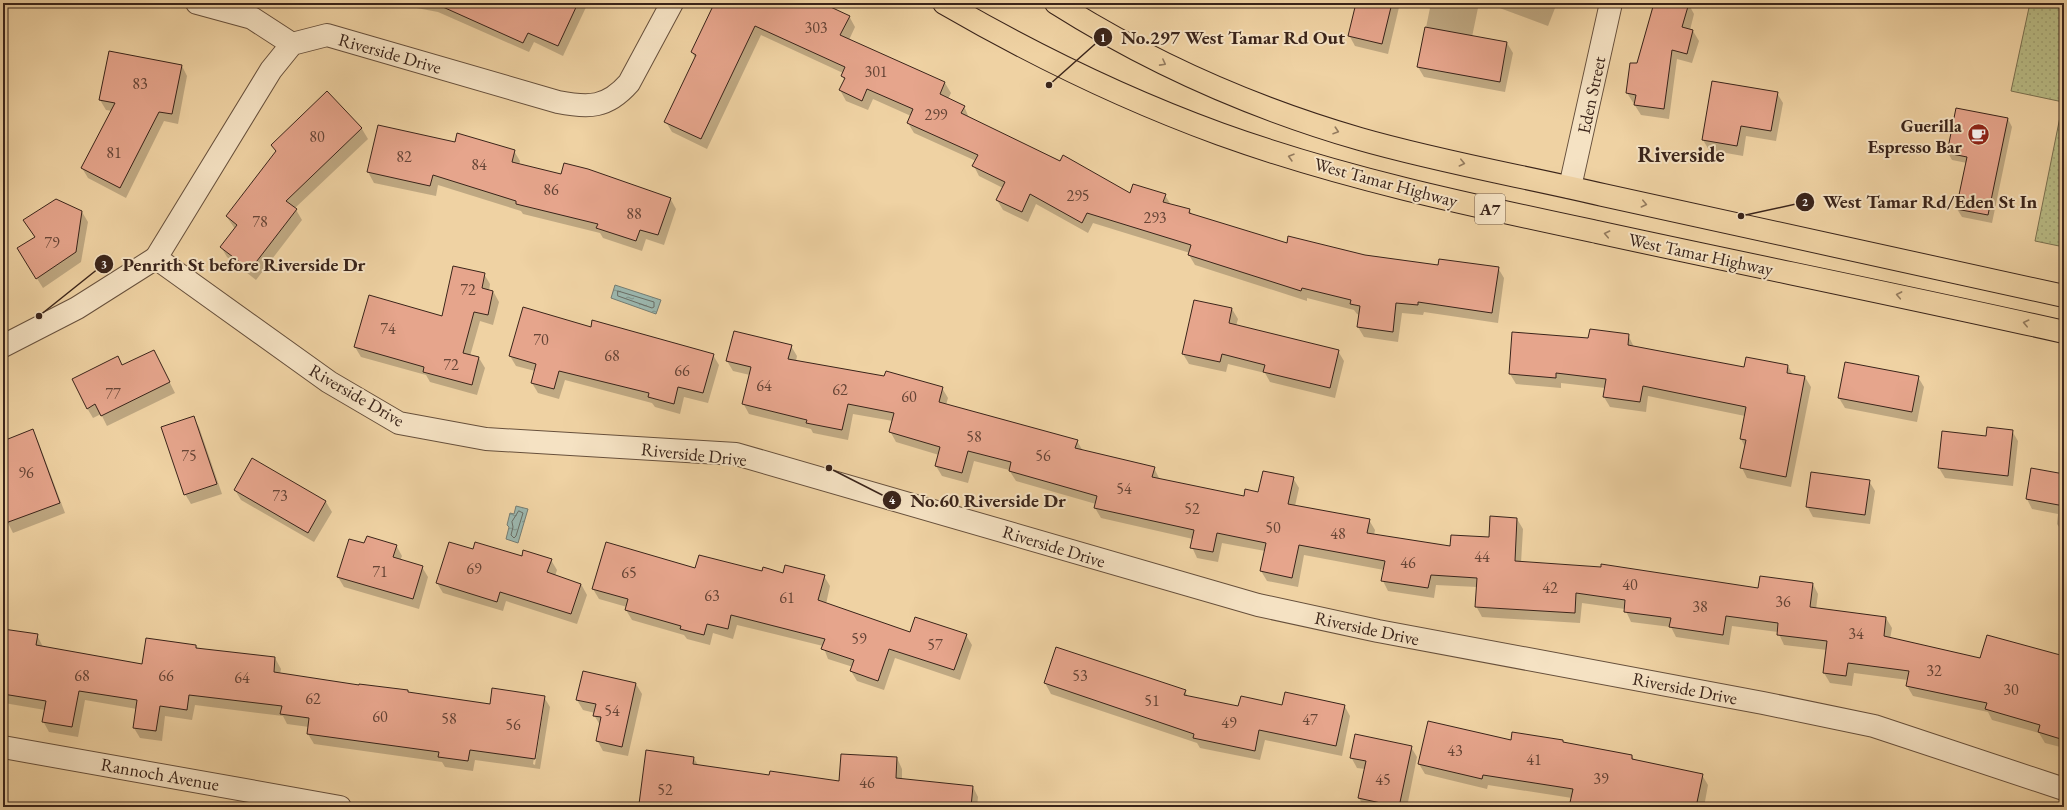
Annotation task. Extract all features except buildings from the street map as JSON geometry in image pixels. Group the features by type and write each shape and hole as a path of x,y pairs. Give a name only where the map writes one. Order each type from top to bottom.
{"highway":[{"name":"West Tamar Highway","path":"944,3 1060,67 1163,112 1220,134 1290,157 1424,194 2064,332"},
{"name":"West Tamar Highway","path":"1056,3 1085,21 1177,71 1262,107 1361,139 1570,187 2064,296"}],"street":[{"name":"Riverside Drive","path":"292,44 327,35 558,102 591,106 607,102 620,94 629,83 672,3"},
{"name":"Eden Street","path":"1570,187 1611,3"},
{"path":"3,346 77,308 156,258 271,70 292,44 252,18 207,4"},
{"name":"Riverside Drive","path":"156,258 329,382 399,424 486,439 736,454 1258,605 1378,631 1756,701 1874,726 2064,789"},
{"name":"Rannoch Avenue","path":"3,747 340,807"}],"green space":[{"path":"2030,3 2064,3 2064,247 2035,241 2063,102 2011,91"}],"water":[{"path":"615,285 661,300 656,314 611,298"},
{"path":"516,506 528,509 518,543 506,539 510,513 514,514"}],"place":[{"name":"No.297 West Tamar Rd Out","path":"1049,85"},
{"name":"Guerilla Espresso Bar","path":"1978,135"},
{"name":"West Tamar Rd/Eden St In","path":"1741,216"},
{"name":"Penrith St before Riverside Dr","path":"39,316"},
{"name":"No.60 Riverside Dr","path":"829,468"}],"district":[{"name":"Riverside","path":"1681,154"}]}
